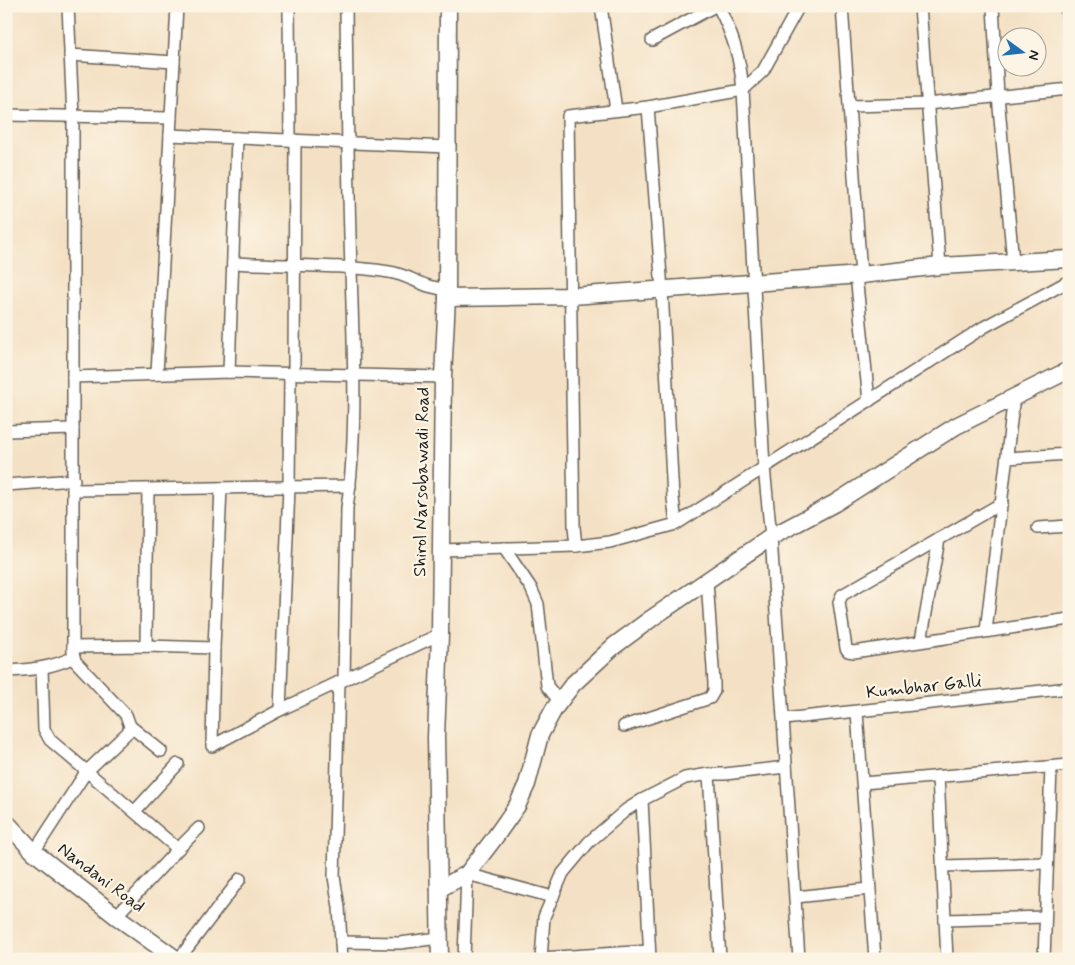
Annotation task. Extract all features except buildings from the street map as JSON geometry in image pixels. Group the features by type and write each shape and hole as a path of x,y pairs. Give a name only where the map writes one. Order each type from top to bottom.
{"street":[{"path":"68,6 72,117 73,652 75,661 126,715 130,726 161,751"},
{"path":"157,374 177,6"},
{"path":"280,710 289,487 294,266 289,6"},
{"path":"342,959 339,907 334,877 347,508 350,486 354,375 347,142 346,6"},
{"name":"Shirol Narsobawadi Road","path":"440,959 436,737 440,634 443,377 447,294 448,6"},
{"path":"602,6 616,110"},
{"path":"652,40 717,6 736,44 741,67 764,467 784,719 799,959"},
{"path":"576,546 574,527 568,116 648,106 743,90 763,71 800,6"},
{"path":"842,6 850,106 858,275 869,401"},
{"path":"920,6 940,266"},
{"path":"993,6 998,96 1013,262"},
{"path":"1066,6 1069,30"},
{"path":"70,55 174,62"},
{"path":"850,106 927,104 1069,89"},
{"path":"648,106 662,290 672,488 676,524"},
{"path":"6,115 171,118"},
{"path":"170,135 447,146"},
{"path":"229,372 237,138"},
{"path":"233,263 351,268 389,272 405,276 447,294 572,296 858,275 940,266 1069,259"},
{"path":"441,550 576,546 610,542 676,524 984,327 1069,281"},
{"path":"438,889 467,874 493,840 517,806 527,784 540,734 573,684 614,646 771,537 835,502 956,426 1069,370"},
{"path":"72,377 229,372 443,377"},
{"path":"986,631 1014,396"},
{"path":"6,431 73,429"},
{"path":"1007,458 1069,454"},
{"path":"6,486 74,485 148,489 350,486"},
{"path":"221,488 212,746 280,710 440,634"},
{"path":"146,646 148,489"},
{"path":"1002,503 845,593 840,598 846,648 848,651 854,652 1069,619"},
{"path":"1038,528 1069,526"},
{"path":"921,641 939,539"},
{"path":"504,548 531,588 538,604 547,686 560,702"},
{"path":"624,726 710,698 713,695 714,683 707,580"},
{"path":"6,671 42,669 59,664 73,652 146,646 214,648"},
{"path":"42,669 43,721 46,735 86,772 178,848"},
{"name":"Kumbhar Galli","path":"784,719 1069,688"},
{"path":"857,712 875,959"},
{"path":"34,852 86,772 128,732 130,726"},
{"path":"135,811 178,764"},
{"path":"863,783 1069,764"},
{"path":"1044,959 1051,766"},
{"path":"642,800 650,955 541,958 544,917 562,873 589,842 626,810 642,800 684,778 786,767"},
{"path":"710,774 720,959"},
{"path":"938,776 947,959"},
{"name":"Nandani Road","path":"6,822 34,852 116,916 178,959"},
{"path":"116,916 178,848 199,828"},
{"path":"942,866 1046,863"},
{"path":"467,874 552,897"},
{"path":"464,959 467,874"},
{"path":"178,959 240,879"},
{"path":"796,897 869,889"},
{"path":"945,920 1045,917"},
{"path":"341,942 400,943 439,938"}]}
